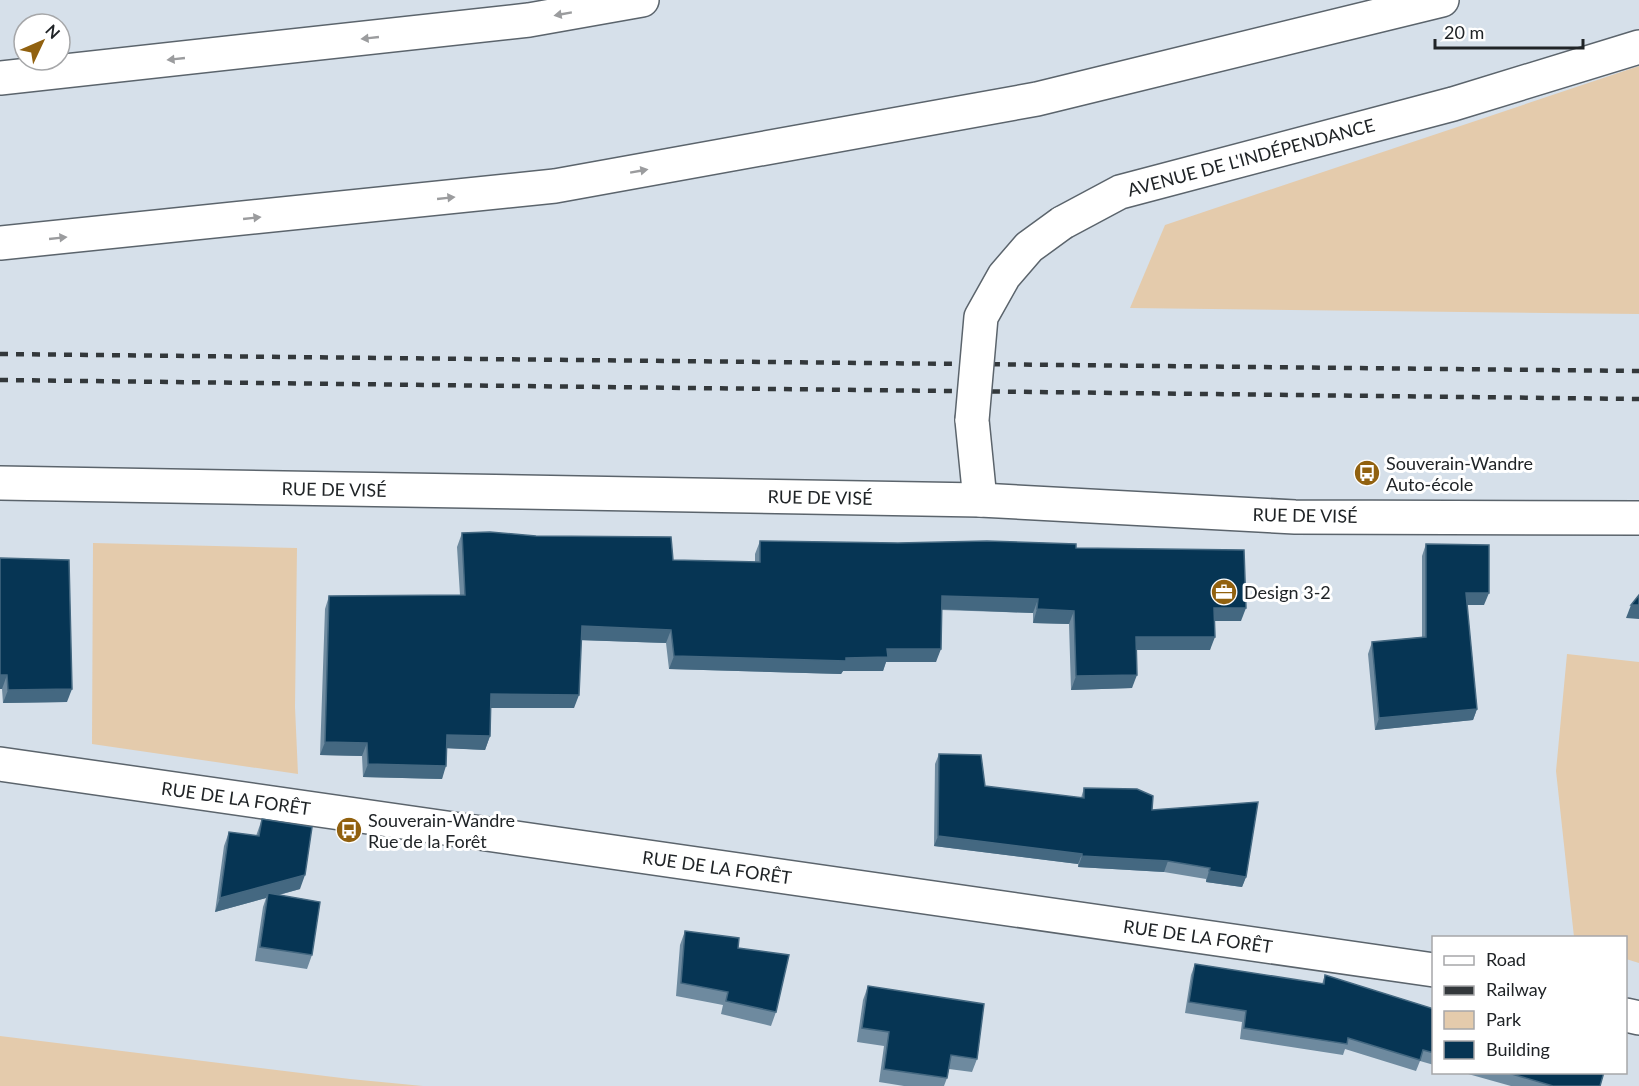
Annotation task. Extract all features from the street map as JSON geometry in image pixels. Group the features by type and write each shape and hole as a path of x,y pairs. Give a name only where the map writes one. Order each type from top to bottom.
{"main road":[{"path":"0,78 529,20 642,0"},
{"path":"0,243 555,186 1037,99 1442,0"},
{"name":"AVENUE DE L'INDÉPENDANCE","path":"980,500 972,420 981,317 1004,276 1029,248 1062,223 1119,192 1453,104 1639,47"},
{"name":"RUE DE VISÉ","path":"0,483 980,500 1295,517 1639,518"},
{"name":"RUE DE LA FORÊT","path":"0,764 1432,970"}],"green space":[{"path":"1639,66 1639,314 1130,308 1165,225"},
{"path":"93,543 297,548 295,707 298,774 92,744"},
{"path":"1567,654 1639,662 1639,963 1627,959 1627,936 1574,936 1556,771"},
{"path":"0,1036 350,1079 423,1086 0,1086"}],"building":[{"path":"490,532 536,536 671,537 673,560 760,562 760,541 898,543 987,541 1076,544 1076,548 1244,550 1246,608 1214,608 1215,637 1136,637 1137,675 1076,676 1074,611 1037,609 1038,599 942,596 941,649 887,649 888,657 846,658 846,661 674,656 671,630 582,626 579,695 491,694 490,736 447,735 446,766 368,764 367,743 325,742 329,596 465,595 462,533"},
{"path":"1426,544 1489,545 1489,593 1466,593 1477,709 1379,718 1372,642 1426,637"},
{"path":"0,558 69,560 72,689 8,690 7,675 0,675"},
{"path":"1639,595 1639,605 1631,605"},
{"path":"939,754 981,755 985,786 1084,798 1084,788 1137,789 1153,796 1152,810 1258,802 1246,877 1168,861 1082,856 1082,854 938,836"},
{"path":"262,819 312,827 305,875 220,898 229,832 259,836"},
{"path":"268,893 320,902 312,955 260,947"},
{"path":"685,931 739,938 738,948 789,955 776,1012 726,1001 728,992 681,983"},
{"path":"1195,964 1324,984 1325,975 1432,1008 1432,1052 1423,1050 1420,1060 1348,1038 1347,1044 1244,1028 1246,1011 1189,1002"},
{"path":"868,986 984,1004 977,1059 951,1055 947,1078 884,1069 889,1032 862,1028"},
{"path":"1512,1074 1603,1074 1600,1086 1553,1086"}],"railway":[{"path":"0,354 1639,371"},
{"path":"0,380 1639,399"}],"place":[{"name":"Souverain-Wandre Auto-école","path":"1367,473"},
{"name":"Design 3-2","path":"1224,592"},
{"name":"Souverain-Wandre Rue de la Forêt","path":"349,830"}]}
